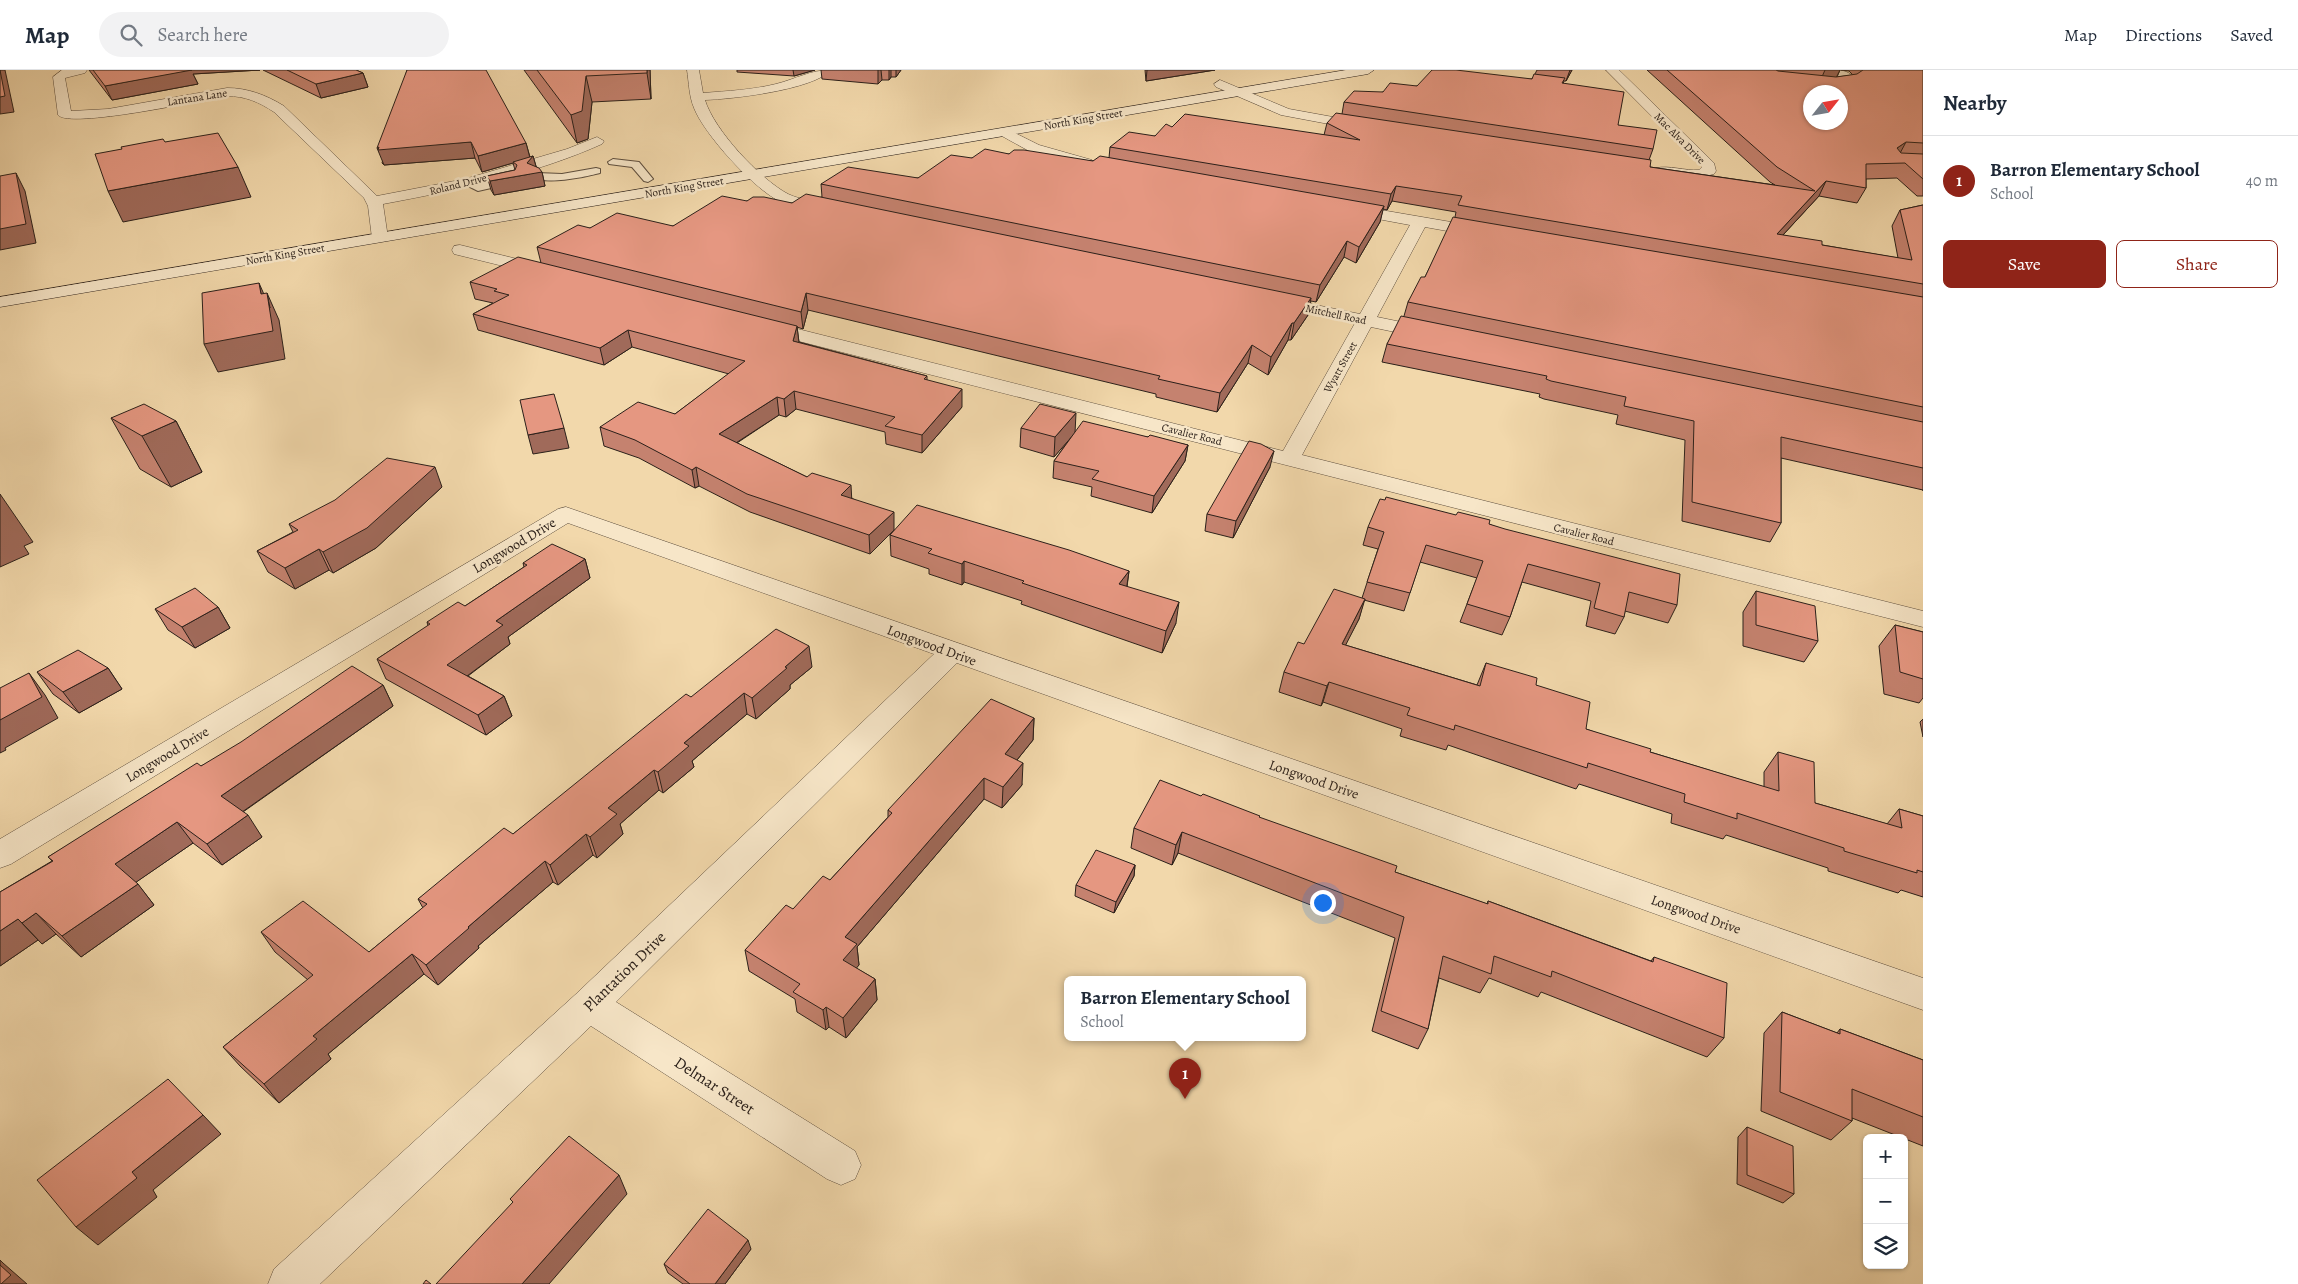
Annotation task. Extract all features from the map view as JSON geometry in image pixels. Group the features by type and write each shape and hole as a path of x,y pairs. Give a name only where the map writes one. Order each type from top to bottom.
{"street":[{"name":"Lantana Lane","path":"81,70 65,73 59,77 66,115 101,114 227,92 256,96 279,109 374,201"},
{"path":"693,70 697,97 708,121 750,169 783,197 850,213"},
{"path":"697,97 765,92 782,88 825,70"},
{"name":"North King Street","path":"223,249 379,231 750,169 1303,70"},
{"name":"North King Street","path":"0,302 648,179 750,169 1005,132 1368,70"},
{"name":"Mac Alva Drive","path":"1612,70 1709,166 1709,171 1704,174 1693,175 1648,169"},
{"path":"1812,84 1834,85 1850,82 1850,80 1835,70"},
{"path":"1220,84 1292,114 1379,129"},
{"path":"1619,94 1638,97"},
{"path":"1005,132 1049,154 1103,167"},
{"name":"Roland Drive","path":"374,201 473,185 572,152 597,141"},
{"path":"374,201 379,231"},
{"path":"1326,205 1497,235"},
{"name":"Wyatt Street","path":"1289,459 1420,222"},
{"path":"460,250 566,276"},
{"name":"Mitchell Road","path":"1259,298 1454,339"},
{"name":"Cavalier Road","path":"740,320 1923,619"},
{"name":"Longwood Drive","path":"0,855 566,514 1923,994"},
{"name":"Plantation Drive","path":"289,1284 589,1004 952,652"},
{"name":"Delmar Street","path":"589,1004 841,1165"}],"lane":[{"path":"620,166 635,164 648,179"},
{"path":"537,176 562,177 596,171"},
{"path":"473,185 514,180"}],"building":[{"path":"0,70 5,96 0,97"},
{"path":"93,70 192,70 105,86"},
{"path":"287,70 356,70 363,73 316,84"},
{"path":"407,70 486,70 526,143 478,156 471,142 378,150 379,147 377,148"},
{"path":"537,70 647,70 647,73 586,76 582,111 571,115"},
{"path":"1432,70 1456,70 1532,79 1534,74 1565,78 1562,83 1624,92 1618,125 1657,130 1653,149 1344,102 1354,91 1383,92 1390,83 1417,86"},
{"path":"1667,70 1776,70 1836,77 1857,74 1863,70 1923,70 1923,143 1906,142 1897,148 1901,153 1923,154 1923,179 1905,163 1866,164 1866,188 1826,181 1777,234 1822,241 1822,245 1912,260 1900,210 1923,205 1923,284 1458,205 1462,196 1396,186 1391,194 1110,147 1129,132 1155,136 1166,124 1172,127 1185,114 1360,140 1327,123 1336,113 1651,160 1650,167 1815,191 1777,167"},
{"path":"218,133 238,167 108,191 95,154 163,139 165,142"},
{"path":"985,149 1009,154 1014,150 1024,150 1093,161 1100,156 1384,206 1359,247 1347,241 1320,285 821,184 848,167 918,178 951,155 972,158"},
{"path":"533,156 527,163 539,168 542,172 490,181 487,176 515,170 517,165 513,162"},
{"path":"16,173 26,224 0,229 0,176"},
{"path":"806,194 1311,298 1294,323 1292,323 1271,357 1252,345 1220,393 1158,379 1160,376 806,293 801,312 537,247 578,225 590,228 617,213 673,226 722,196 747,201 753,197 764,197 792,203"},
{"path":"1453,217 1923,297 1923,407 1408,302 1421,277 1425,277"},
{"path":"518,257 797,326 793,341 927,376 924,379 962,389 922,435 885,426 895,417 794,391 784,399 777,397 719,434 807,477 812,473 851,485 841,495 894,512 869,535 747,494 696,467 692,470 635,440 600,427 638,402 675,414 745,361 628,330 600,348 473,314 509,295 494,291 497,289 470,282"},
{"path":"259,283 261,294 267,293 273,331 204,344 202,293"},
{"path":"1401,316 1923,422 1923,468 1781,437 1781,523 1692,502 1694,421 1624,406 1626,397 1551,381 1546,379 1547,376 1387,344"},
{"path":"554,394 564,428 528,435 520,400"},
{"path":"144,404 176,421 142,436 111,418"},
{"path":"1040,404 1076,413 1055,437 1021,428"},
{"path":"1083,421 1188,445 1154,496 1092,479 1099,471 1054,461"},
{"path":"1249,441 1261,444 1274,451 1236,521 1207,514"},
{"path":"387,458 435,467 367,528 323,552 319,549 285,568 257,551 298,530 289,524 335,500"},
{"path":"1386,497 1456,515 1458,512 1490,520 1489,524 1505,529 1680,574 1677,605 1629,592 1624,617 1594,608 1600,583 1528,564 1510,617 1467,604 1483,561 1426,545 1410,593 1367,582 1384,532 1368,527 1380,499 1385,500"},
{"path":"917,505 1069,550 1129,571 1119,584 1179,602 1166,631 1022,583 1024,581 964,561 962,564 928,553 932,549 890,535"},
{"path":"552,544 585,559 496,621 503,625 447,665 504,696 478,715 377,659 430,624 427,622 458,602 465,606 527,565 523,563"},
{"path":"195,588 218,607 182,627 155,609"},
{"path":"1334,589 1365,599 1342,644 1480,686 1486,663 1537,678 1536,685 1590,702 1586,729 1651,749 1650,752 1779,791 1778,752 1814,762 1815,803 1902,828 1899,809 1923,816 1923,872 1917,870 1917,873 1844,851 1844,848 1737,813 1737,819 1684,802 1685,794 1588,763 1587,768 1455,725 1454,730 1407,715 1410,708 1329,682 1327,686 1284,672 1298,642 1304,644"},
{"path":"1756,591 1815,606 1818,641 1756,625"},
{"path":"1895,625 1923,632 1923,679 1900,672"},
{"path":"776,629 809,646 752,698 744,693 684,743 689,746 658,772 654,770 608,808 617,814 590,837 586,834 550,865 545,861 426,965 412,954 313,1036 317,1039 264,1084 223,1047 313,975 261,932 303,901 369,952 427,904 418,899 504,828 513,834 686,694 691,697"},
{"path":"78,650 108,668 63,692 37,672"},
{"path":"352,666 383,685 221,796 248,815 207,844 177,822 115,864 138,884 62,936 36,913 22,923 18,919 0,931 0,892 53,861 48,857 197,763 201,766 241,742"},
{"path":"29,673 42,697 0,720 0,688"},
{"path":"991,699 1034,718 1005,754 1023,763 1003,787 984,778 845,937 857,944 843,960 875,979 843,1018 826,1007 823,1010 793,992 800,984 745,950 786,905 793,909 823,876 830,880 892,813 888,810"},
{"path":"1160,780 1201,796 1203,794 1259,817 1397,866 1395,872 1488,904 1488,901 1653,962 1654,957 1727,983 1724,1038 1552,971 1551,977 1494,956 1491,974 1443,956 1428,1029 1381,1011 1404,917 1182,832 1176,845 1134,828"},
{"path":"1096,850 1135,865 1116,902 1076,885"},
{"path":"1782,1012 1840,1034 1840,1029 1923,1060 1923,1117 1852,1089 1852,1121 1780,1092"},
{"path":"168,1079 203,1115 132,1172 137,1178 76,1227 37,1180"},
{"path":"1747,1127 1793,1146 1794,1194 1747,1175"},
{"path":"569,1136 619,1175 522,1284 436,1284 513,1202 510,1199"},
{"path":"708,1209 748,1240 715,1284 690,1284 664,1264"},
{"path":"0,1265 11,1275 1,1284 0,1284"},
{"path":"426,1280 431,1284 423,1284"}],"place":[{"name":"Barron Elementary School","path":"1185,1099"}]}
